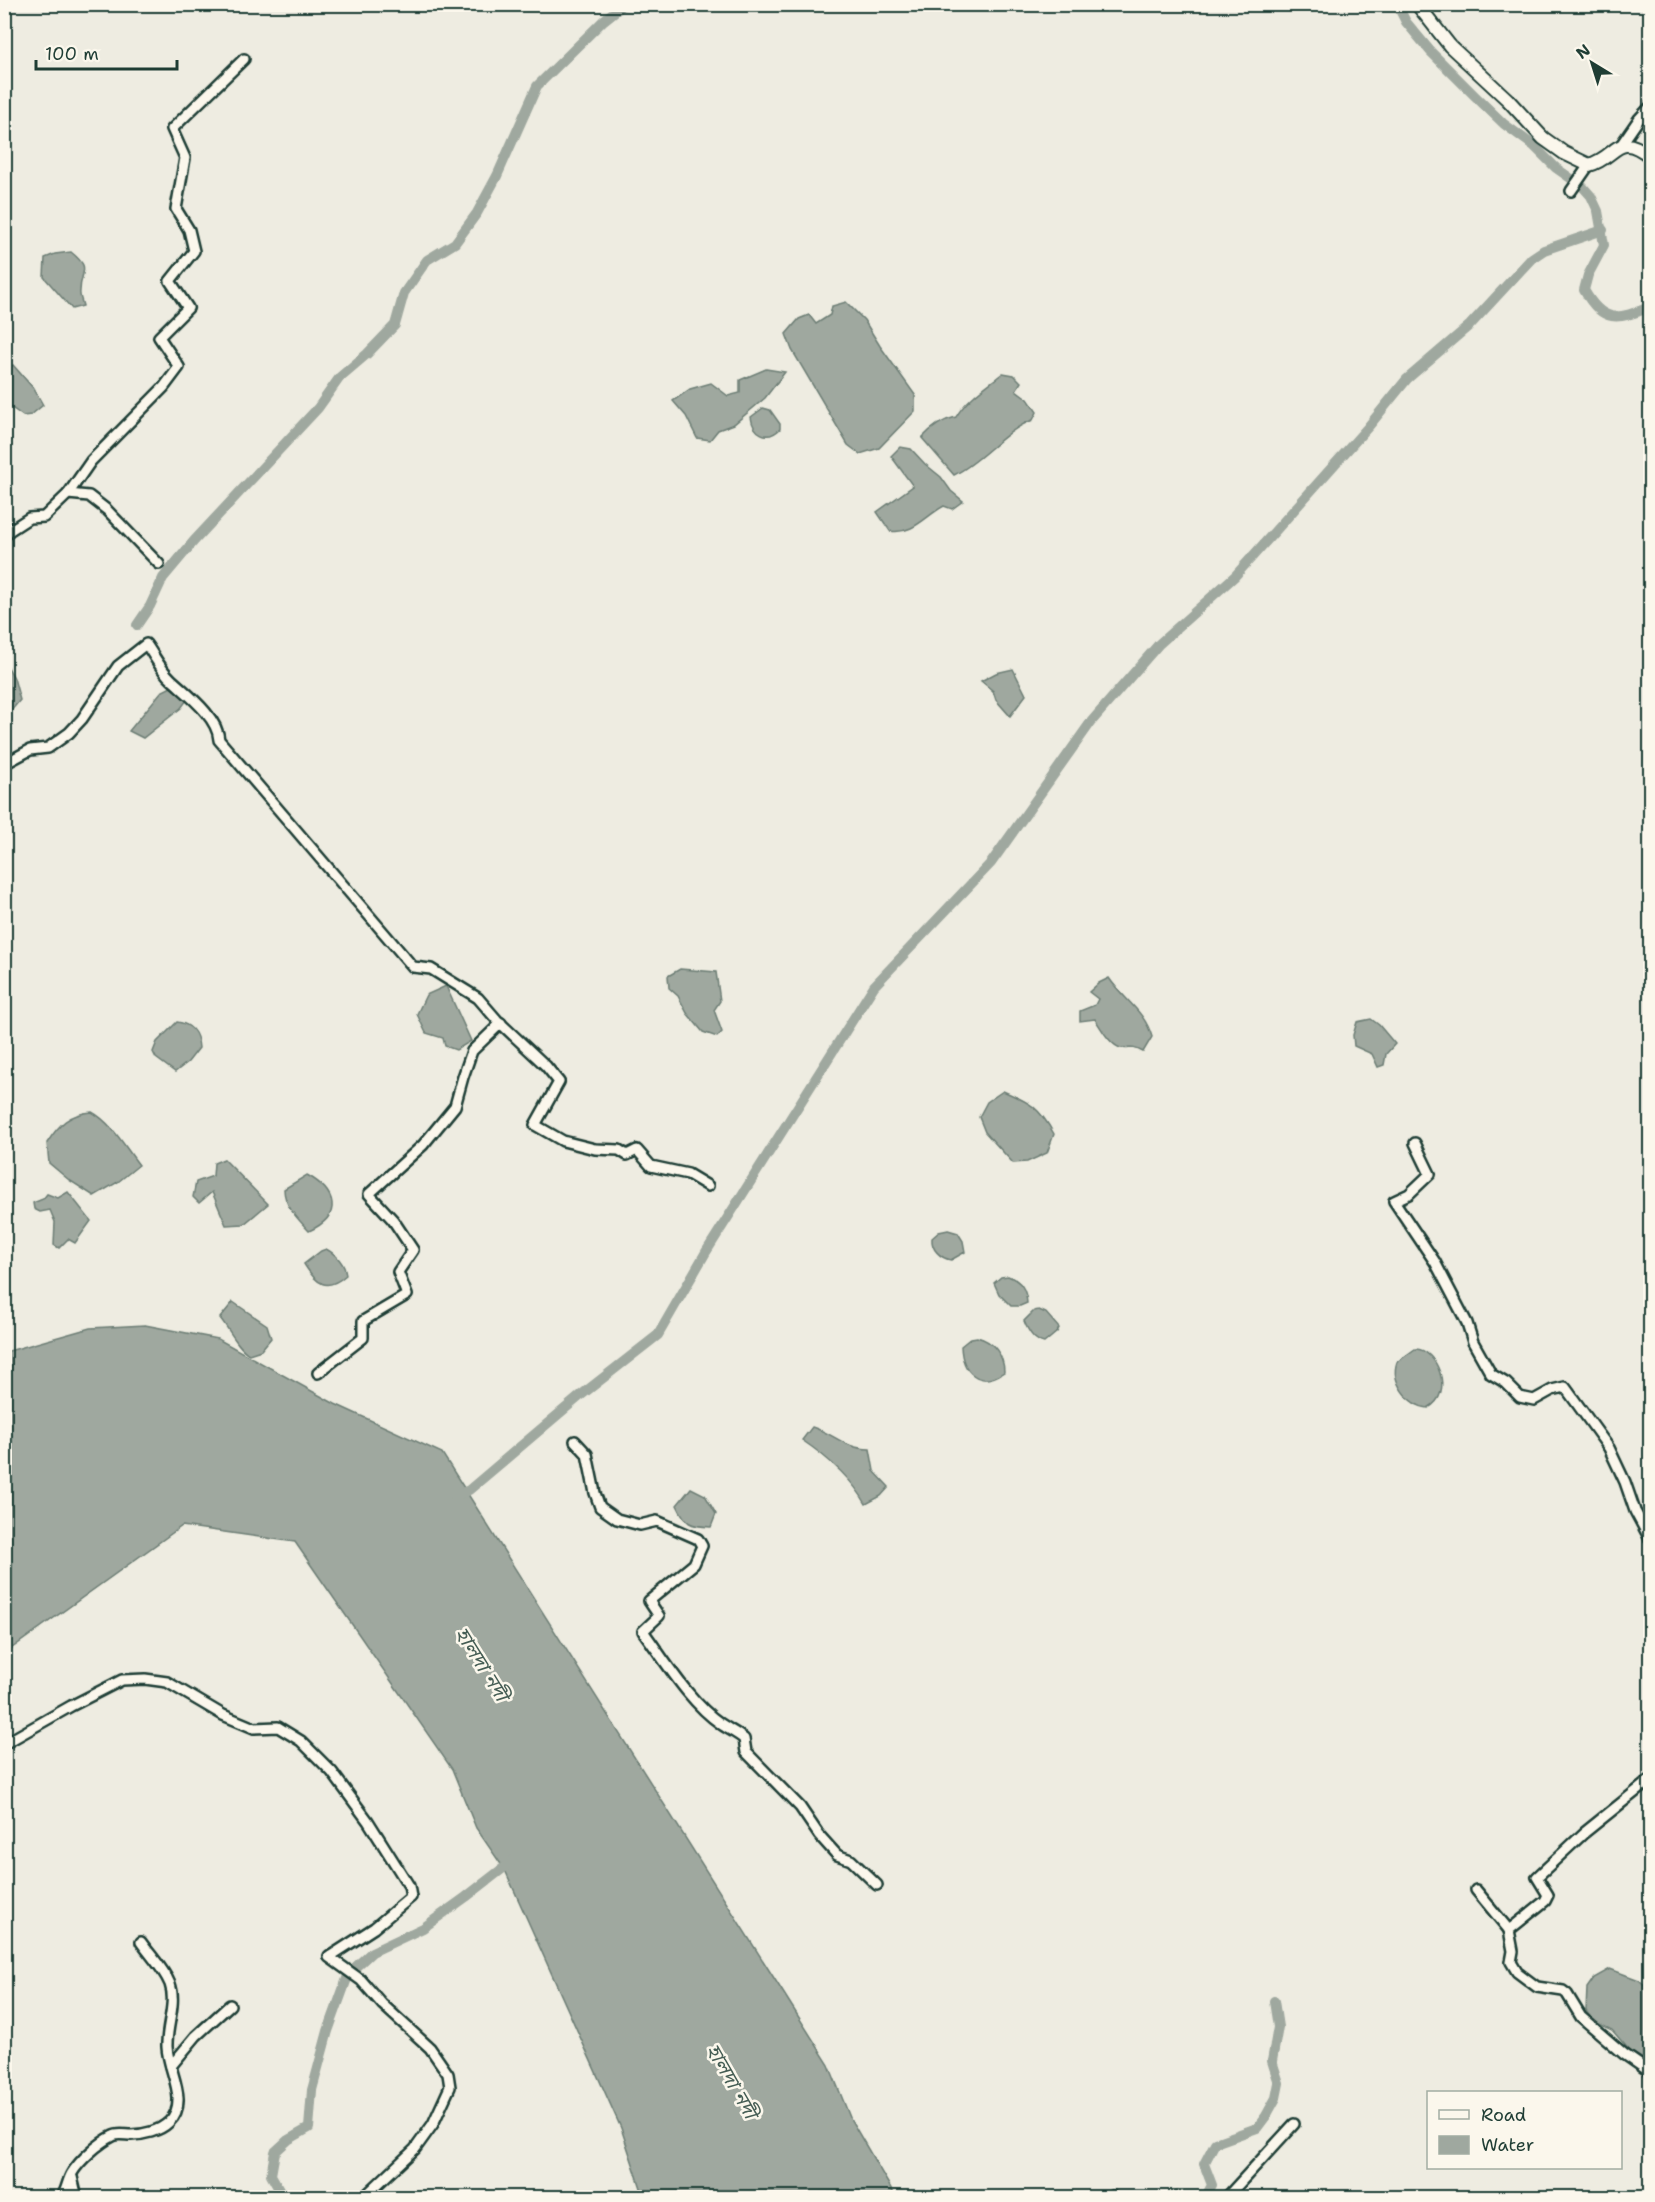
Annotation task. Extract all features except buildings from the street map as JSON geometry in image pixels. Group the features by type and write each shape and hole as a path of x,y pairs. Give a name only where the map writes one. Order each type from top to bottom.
{"main road":[{"path":"1417,4 1450,46 1508,100 1543,138 1587,170 1621,145 1636,146 1650,156"}],"street":[{"path":"4,537 29,518 44,517 68,494 91,461 164,387 179,367 159,337 188,308 170,281 194,251 189,230 176,209 185,158 172,129 244,59"},
{"path":"1621,145 1639,118 1650,107"},
{"path":"1570,191 1587,170"},
{"path":"68,494 89,496 114,517 159,564"},
{"path":"4,764 30,750 48,748 69,733 82,719 118,666 147,644 170,678 182,686 213,722 219,733 219,740 413,967 431,969 478,998 524,1043 559,1082 535,1125 563,1141 595,1149 620,1150 627,1155 637,1150 651,1166 688,1174 708,1186"},
{"path":"318,1373 363,1338 363,1321 407,1295 398,1272 413,1250 393,1220 369,1194 423,1145 455,1106 472,1051 501,1023"},
{"path":"1415,1143 1430,1174 1409,1194 1394,1201 1436,1262 1467,1323 1473,1342 1491,1374 1506,1383 1520,1397 1534,1400 1552,1390 1566,1387 1609,1448 1625,1482 1635,1511 1650,1539"},
{"path":"575,1441 586,1454 600,1506 617,1519 640,1525 657,1521 698,1539 702,1546 694,1564 649,1601 659,1616 643,1631 699,1704 720,1724 744,1739 746,1752 800,1807 819,1835 837,1855 851,1860 877,1885"},
{"path":"4,1744 122,1680 145,1679 167,1682 223,1715 254,1728 278,1727 301,1741 332,1772 399,1869 409,1886 411,1897 374,1928 329,1958 361,1980 382,2004 430,2049 448,2074 450,2087 433,2124 415,2149 363,2198"},
{"path":"1509,1930 1545,1901 1548,1895 1537,1877 1584,1833 1650,1780"},
{"path":"1476,1890 1509,1930 1513,1951 1511,1962 1517,1972 1537,1987 1563,1990 1581,2017 1624,2054 1650,2072"},
{"path":"61,2198 72,2173 111,2137 116,2134 157,2130 169,2123 178,2108 176,2087 167,2048 172,1992 169,1982 141,1942"},
{"path":"171,2066 196,2036 230,2005"},
{"path":"1226,2198 1294,2124"},
{"path":"72,2173 77,2198"}],"water":[{"path":"71,252 84,267 80,293 83,306 72,309 44,277 45,258"},
{"path":"846,302 864,320 915,395 915,411 879,448 860,454 848,445 792,350 786,334 799,319 809,315 816,324 830,315 832,306"},
{"path":"13,365 34,389 43,405 31,415 23,416 5,403 5,370"},
{"path":"766,369 785,372 765,398 734,424 718,430 710,440 697,438 686,416 673,401 690,389 711,383 728,396 740,393 740,380"},
{"path":"1003,373 1014,375 1021,382 1016,390 1028,399 1037,412 1033,420 1012,431 954,475 922,438 937,424 956,417 971,399"},
{"path":"763,408 770,410 780,424 780,429 770,435 761,434 752,423 751,417"},
{"path":"900,447 911,449 963,501 952,509 944,506 905,530 890,531 877,512 913,486 891,456"},
{"path":"4,660 14,678 20,700 5,718"},
{"path":"1013,669 1026,695 1010,716 996,700 993,691 981,681 996,673"},
{"path":"171,687 180,689 187,700 181,708 143,738 129,731 161,692"},
{"path":"680,969 716,972 720,1001 714,1010 722,1032 717,1037 703,1032 687,1013 678,996 669,988 668,976"},
{"path":"1109,978 1139,1012 1149,1028 1152,1037 1143,1052 1117,1046 1106,1036 1095,1019 1080,1021 1080,1011 1095,1005 1098,999 1089,992"},
{"path":"446,986 471,1041 456,1050 445,1046 443,1038 426,1033 417,1014 426,995"},
{"path":"1371,1019 1395,1044 1386,1054 1384,1065 1378,1067 1372,1054 1354,1046 1353,1035 1357,1022"},
{"path":"177,1022 193,1030 199,1048 188,1062 175,1072 156,1058 153,1052 157,1042"},
{"path":"1003,1091 1021,1099 1044,1118 1054,1134 1047,1153 1027,1162 1013,1163 985,1132 979,1117 987,1102"},
{"path":"92,1112 112,1129 139,1165 118,1182 94,1196 69,1180 49,1163 47,1143 65,1121 77,1115"},
{"path":"224,1159 268,1204 244,1224 226,1225 212,1192 199,1203 193,1197 196,1182 213,1176 214,1163"},
{"path":"307,1175 324,1188 332,1203 328,1218 309,1231 289,1207 284,1189"},
{"path":"68,1192 91,1221 75,1243 68,1239 59,1248 54,1245 55,1222 50,1210 40,1212 34,1209 33,1203 43,1199 47,1194 58,1198"},
{"path":"948,1230 958,1233 963,1241 965,1252 951,1260 937,1252 932,1242 932,1238 939,1232"},
{"path":"326,1249 339,1260 346,1275 328,1285 313,1277 304,1264"},
{"path":"1008,1276 1022,1286 1027,1303 1011,1306 999,1294 994,1283 1001,1277"},
{"path":"233,1302 267,1325 271,1338 261,1350 249,1354 245,1351 220,1318"},
{"path":"1039,1310 1046,1313 1059,1328 1044,1343 1032,1335 1024,1321 1034,1311"},
{"name":"হালদা নদী","path":"145,1325 218,1339 335,1404 442,1453 829,2065 851,2120 896,2197 644,2197 621,2128 505,1870 476,1828 452,1769 295,1542 182,1526 5,1653 5,1352 90,1328"},
{"path":"977,1337 993,1345 1000,1355 1004,1372 987,1379 980,1378 969,1371 962,1356 961,1346 971,1338"},
{"path":"1415,1349 1423,1351 1436,1363 1442,1382 1441,1392 1428,1408 1408,1398 1396,1377 1397,1362"},
{"path":"812,1427 854,1447 870,1449 874,1471 889,1487 881,1496 866,1504 838,1468 802,1440"},
{"path":"691,1488 705,1495 716,1514 711,1527 689,1523 680,1511 677,1505"},
{"path":"1610,1969 1639,1980 1650,1990 1650,2063 1631,2052 1612,2030 1593,2021 1586,2011 1587,1988 1594,1978"}],"waterway":[{"path":"137,625 150,606 163,578 194,541 318,408 340,377 367,354 395,325 404,293 427,260 455,243 477,213 497,176 537,86 604,20 624,4"},
{"path":"1397,4 1406,22 1431,52 1475,96 1504,124 1534,146 1556,168 1583,187 1591,196 1598,211 1604,245 1588,275 1584,290 1591,301 1598,309 1612,316 1628,315 1650,307"},
{"path":"455,1496 469,1490 580,1396 658,1335 706,1252 874,986 991,863 1091,722 1159,644 1235,576 1368,427 1407,379 1470,325 1532,258 1544,250 1603,230"},
{"path":"284,2198 271,2175 275,2152 288,2140 309,2128 312,2090 328,2031 349,1973 372,1952 423,1928 515,1859"},
{"path":"1205,2198 1212,2185 1204,2164 1215,2143 1257,2128 1276,2098 1279,2083 1272,2061 1278,2027 1274,2001"},
{"path":"1170,2198 1176,2195 1191,2198"}]}
